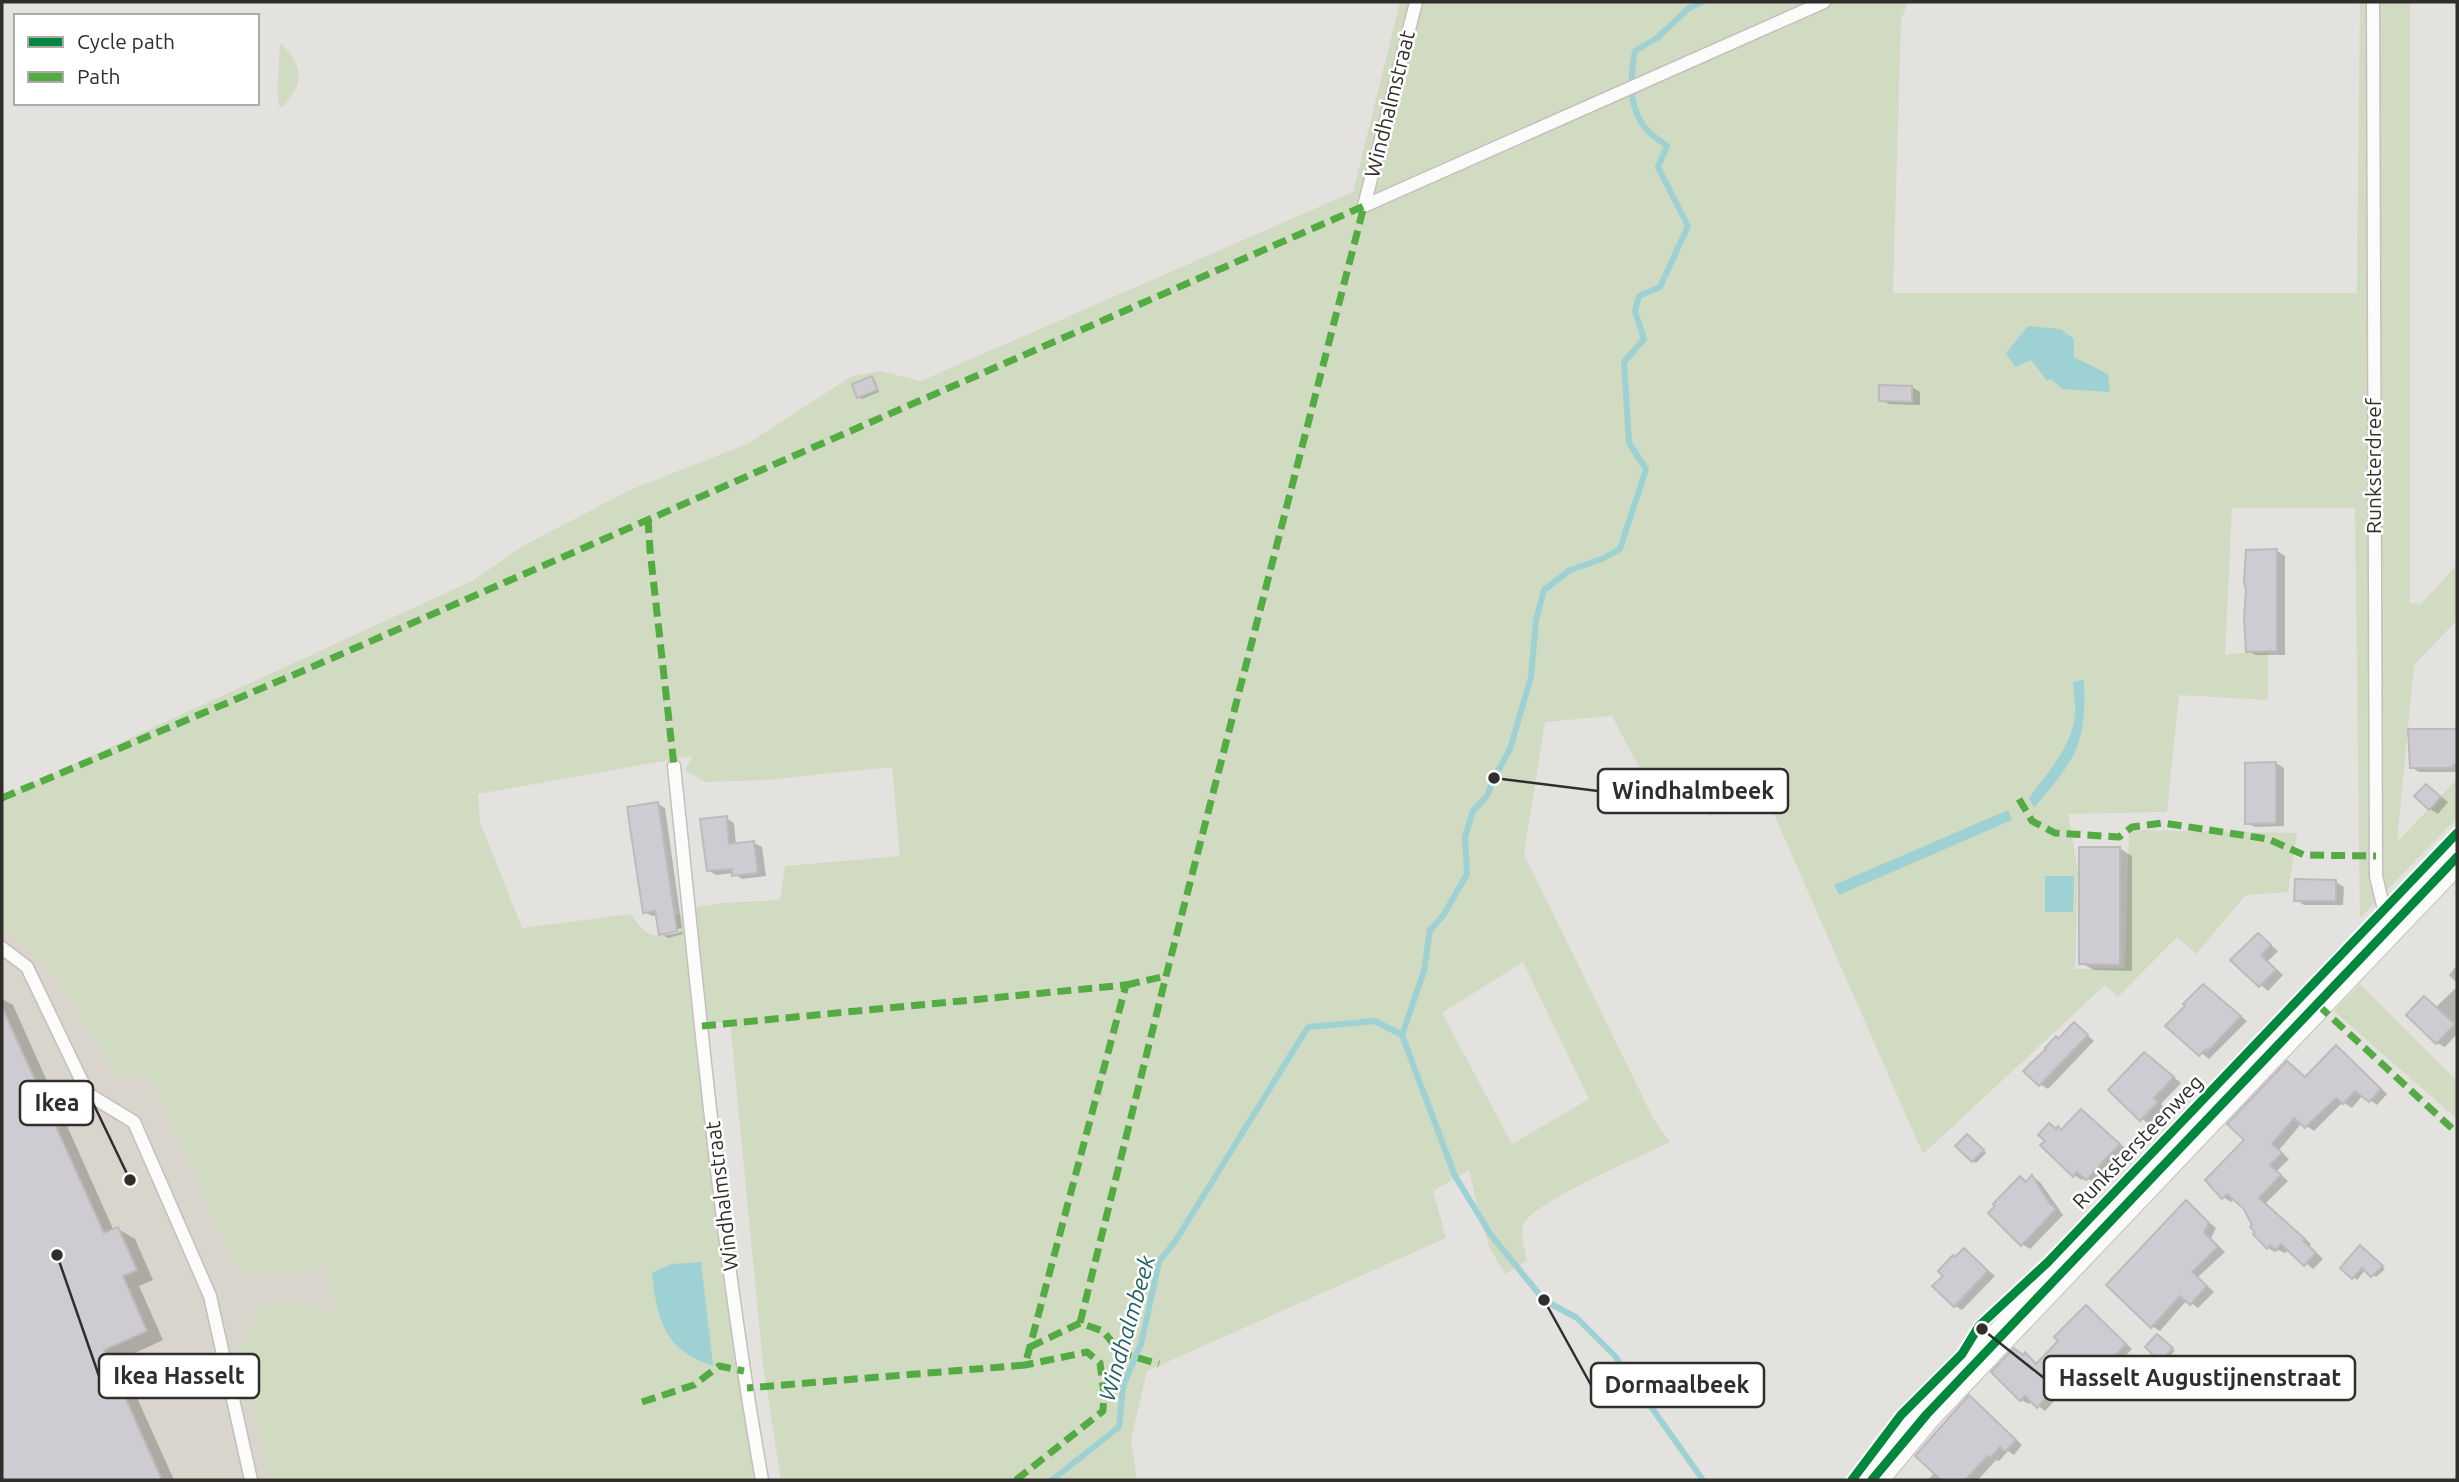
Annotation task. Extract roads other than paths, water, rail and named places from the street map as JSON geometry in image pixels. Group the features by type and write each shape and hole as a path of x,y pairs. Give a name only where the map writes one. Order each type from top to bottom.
{"street":[{"name":"Runkstersteenweg","path":"1872,1480 1927,1414 2457,857"}],"lane":[{"name":"Windhalmstraat","path":"1416,2 1364,206 1824,2"},
{"name":"Runksterdreef","path":"2373,2 2376,876 2389,930"},
{"name":"Windhalmstraat","path":"674,766 738,1331 762,1480"},
{"path":"2,948 27,967 88,1094 134,1122 210,1296 251,1480"}],"water":[{"path":"2028,326 2060,329 2074,339 2074,357 2108,374 2110,392 2063,389 2051,379 2047,381 2031,360 2015,367 2006,353"},
{"path":"2084,680 2083,721 2076,751 2060,777 2034,808 2029,798 2057,760 2073,728 2073,682"},
{"path":"2008,810 2012,820 1839,895 1834,885"},
{"path":"2045,876 2074,876 2073,912 2045,912"},
{"path":"701,1262 713,1366 697,1359 673,1342 661,1319 652,1273 672,1264"}],"waterway":[{"name":"Windhalmbeek","path":"1052,1480 1119,1427 1123,1386 1141,1344 1159,1262 1176,1240 1308,1027 1375,1021 1402,1035 1424,971 1430,930 1443,916 1467,874 1465,837 1473,811 1487,796 1510,749 1531,677 1536,620 1544,590 1570,570 1602,559 1620,549 1646,469 1629,443 1624,362 1644,339 1635,311 1639,296 1660,287 1688,226 1658,167 1667,146 1649,132 1637,115 1632,94 1633,61 1635,51 1657,38 1689,8 1702,2"},
{"path":"1402,1035 1455,1176 1491,1235 1544,1300 1577,1318 1615,1356 1703,1480"}],"place":[{"name":"Windhalmbeek","path":"1494,778"},
{"name":"Ikea","path":"130,1180"},
{"name":"Ikea Hasselt","path":"57,1255"},
{"name":"Dormaalbeek","path":"1544,1300"},
{"name":"Hasselt Augustijnenstraat","path":"1982,1329"}]}
